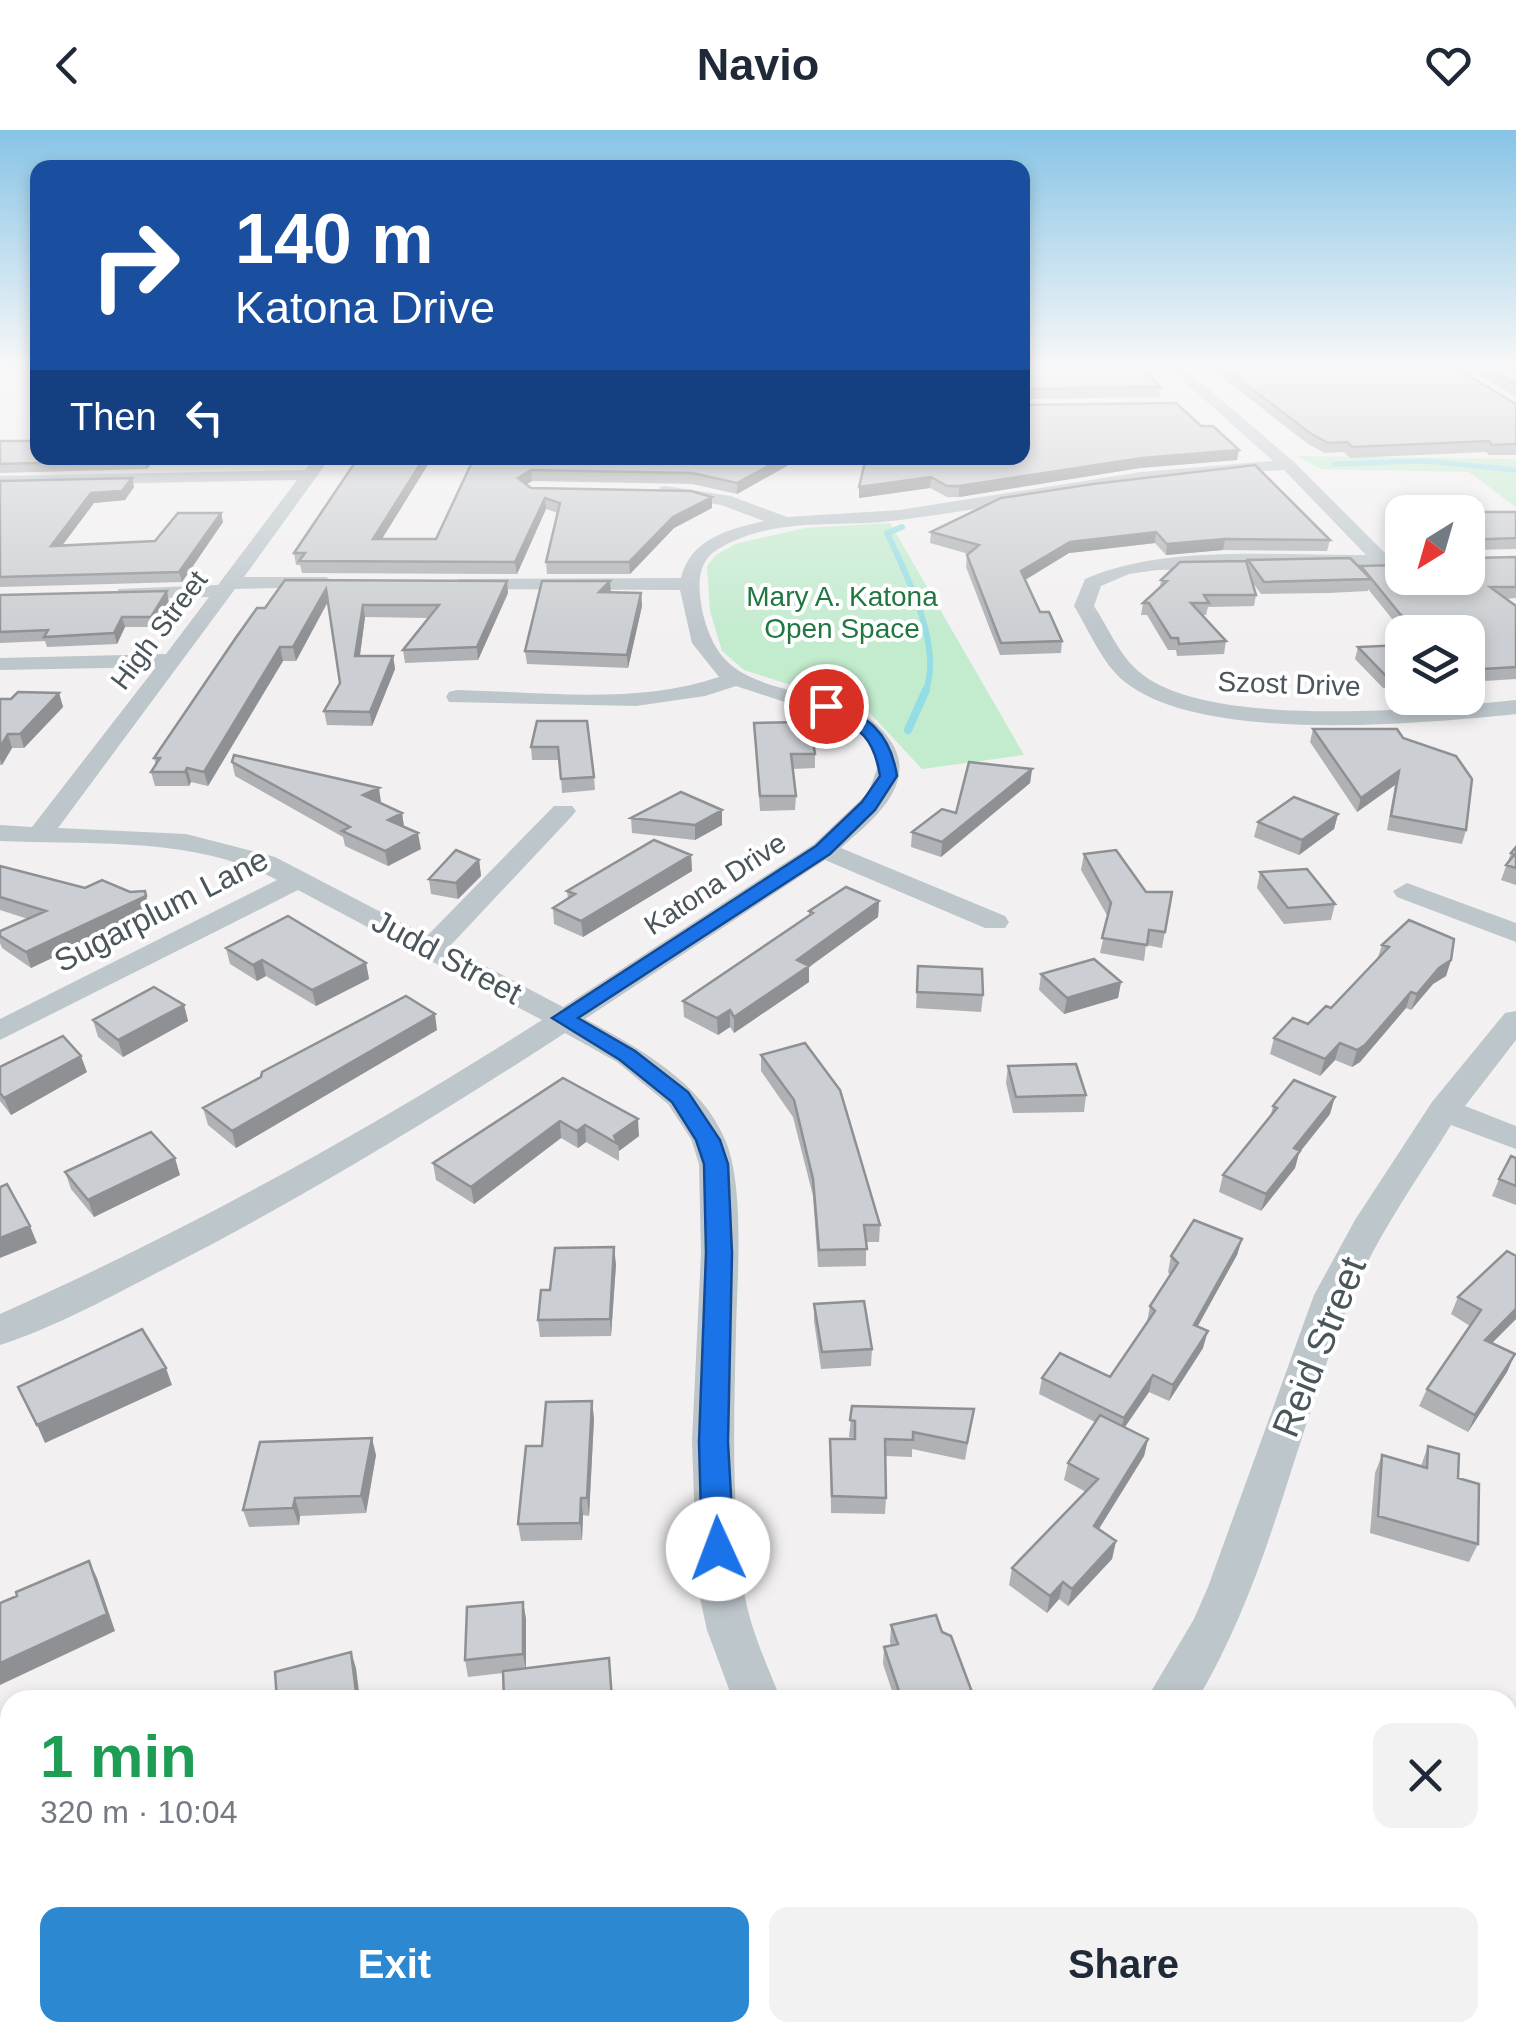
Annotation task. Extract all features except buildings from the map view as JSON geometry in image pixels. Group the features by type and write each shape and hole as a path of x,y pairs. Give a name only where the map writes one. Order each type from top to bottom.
{"street":[{"path":"1278,456 1385,554"},
{"path":"452,583 691,584 694,562 711,547 741,533 786,523 893,516 1182,469 1288,465"},
{"path":"0,480 315,466"},
{"name":"High Street","path":"39,835 229,587 315,466"},
{"path":"653,491 725,500 786,523"},
{"name":"Szost Drive","path":"1385,560 1157,564 1124,569 1092,584 1084,606 1131,678 1188,706 1229,713 1299,716 1516,706"},
{"path":"113,594 352,583"},
{"name":"Katona Drive","path":"0,1330 105,1286 286,1191 823,850 880,792 888,776 884,748 865,726 847,714 737,678 710,656 697,625 691,584"},
{"path":"0,664 174,660"},
{"path":"457,696 658,698 698,693 737,678"},
{"path":"432,949 564,811"},
{"name":"Judd Street","path":"0,832 186,842 248,856 300,879 563,1018 628,1056 680,1097 708,1140 716,1164 719,1253 714,1442 720,1584 730,1630 753,1690"},
{"path":"823,850 995,922"},
{"name":"Sugarplum Lane","path":"0,1031 300,879"},
{"path":"1407,891 1516,932"},
{"name":"Reid Street","path":"1176,1690 1205,1644 1231,1587 1334,1295 1368,1229 1444,1110 1516,1020"},
{"path":"1444,1110 1516,1138"}],"green space":[{"path":"1296,456 1516,459 1516,507 1469,472 1321,469"},
{"name":"Mary A. Katona Open Space","path":"890,523 1024,755 922,769 866,709 744,670 722,651 710,611 707,566 716,555 735,544 805,528"}],"waterway":[{"path":"1334,464 1425,461 1516,470"},
{"path":"902,527 887,533 926,633 930,674 925,692"},
{"path":"908,730 926,690"}],"route":[{"path":"718,1549 714,1442 719,1253 716,1164 708,1140 680,1097 628,1056 563,1018 823,850 869,806 888,776 884,748 865,726 826,706"}]}
